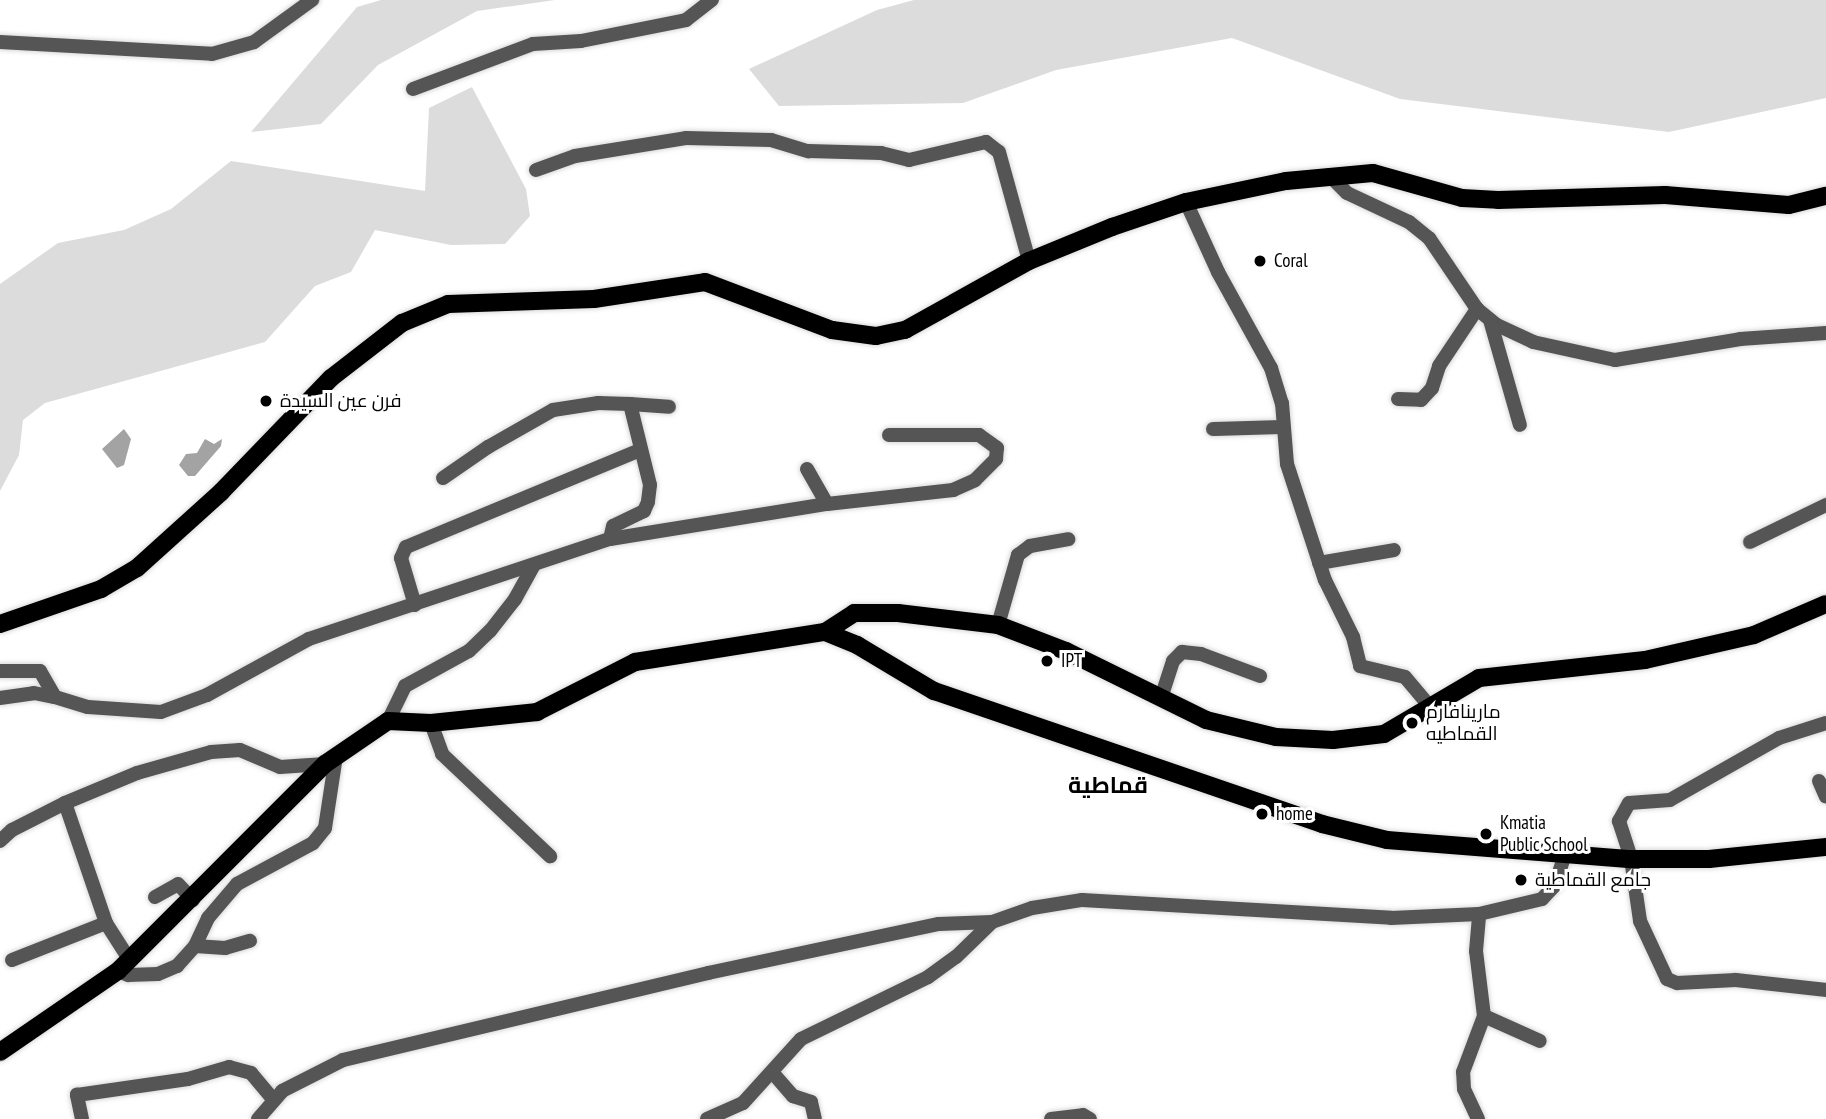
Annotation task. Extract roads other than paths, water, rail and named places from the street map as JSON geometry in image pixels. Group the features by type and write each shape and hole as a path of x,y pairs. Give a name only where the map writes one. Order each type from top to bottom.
{"main road":[{"path":"0,624 101,589 137,568 221,492 331,378 402,323 448,304 594,299 705,282 731,288 832,330 888,335 952,305 1028,261 1186,202 1329,175 1388,175 1462,198 1498,200 1665,195 1789,205 1826,196"},
{"path":"0,1052 123,965 193,900 257,827 330,760 388,721 431,723 537,712 635,662 825,632 854,613 898,613 998,625 1066,651 1161,698 1228,727 1333,740 1384,734 1479,678 1645,660 1754,635 1826,604"},
{"path":"825,632 857,645 934,691 1322,824 1387,841 1563,857 1631,859 1709,859 1826,847"}],"street":[{"path":"0,42 212,54 254,42 312,0"},
{"path":"413,89 533,44 581,41 686,20 712,0"},
{"path":"536,170 575,156 686,138 771,140 808,151 881,153 909,160 986,142 999,152 1028,261"},
{"path":"1329,175 1347,193 1409,222 1429,238 1476,309 1490,320 1533,342 1615,360 1740,339 1826,333"},
{"path":"1186,202 1218,272 1263,348 1282,403 1287,464 1319,563 1353,636 1360,666 1405,677 1429,706"},
{"path":"1398,399 1421,400 1432,388 1439,366 1476,309"},
{"path":"1490,320 1520,425"},
{"path":"443,478 488,447 553,410 598,402 669,407"},
{"path":"610,538 613,526 644,511 648,502 650,485 638,451 638,425 630,404"},
{"path":"1213,429 1283,427"},
{"path":"0,698 34,693 102,709 160,712 207,695 309,639 415,606 610,538 827,504 953,490 975,480 996,459 997,448 979,435 889,435"},
{"path":"415,606 401,558 406,547 638,451"},
{"path":"807,469 827,504"},
{"path":"1750,542 1826,505"},
{"path":"998,625 1018,555 1030,546 1068,539"},
{"path":"1319,563 1394,550"},
{"path":"388,721 405,686 469,651 490,631 515,599 533,566"},
{"path":"1161,698 1173,661 1187,651 1260,676"},
{"path":"0,671 40,671 55,697"},
{"path":"431,723 442,754 550,856"},
{"path":"1826,723 1779,738 1670,800 1629,803 1619,821 1631,859 1640,921 1667,979 1677,983 1736,980 1826,990"},
{"path":"0,841 12,830 65,803 137,773 211,752 240,750 280,767 330,760 325,828 313,843 237,884 208,918 195,946 177,966 159,974 123,965 65,803"},
{"path":"1819,782 1826,797"},
{"path":"258,1119 273,1099 311,1074 343,1060 404,1043 939,924 992,922 1032,908 1082,900 1391,918 1479,914 1542,899 1555,885 1563,857"},
{"path":"155,897 178,884 193,900"},
{"path":"1478,1119 1464,1089 1463,1073 1484,1016 1476,951 1479,914"},
{"path":"708,1119 735,1110 802,1038 928,977 957,957 992,922"},
{"path":"12,960 106,923"},
{"path":"195,946 225,948 250,941"},
{"path":"1484,1016 1540,1041"},
{"path":"82,1119 77,1095 188,1079 229,1067 251,1073 273,1099"},
{"path":"772,1072 793,1096 811,1102 815,1119"},
{"path":"1051,1119 1065,1115 1090,1119"}],"place":[{"name":"Coral","path":"1260,261"},
{"name":"فرن عين السيدة","path":"266,401"},
{"name":"IPT","path":"1047,661"},
{"name":"مارينافارم القماطيه","path":"1412,723"},
{"name":"home","path":"1262,814"},
{"name":"Kmatia Public School","path":"1486,834"},
{"name":"جامع القماطية","path":"1521,880"}],"district":[{"name":"قماطية","path":"1108,785"}]}
